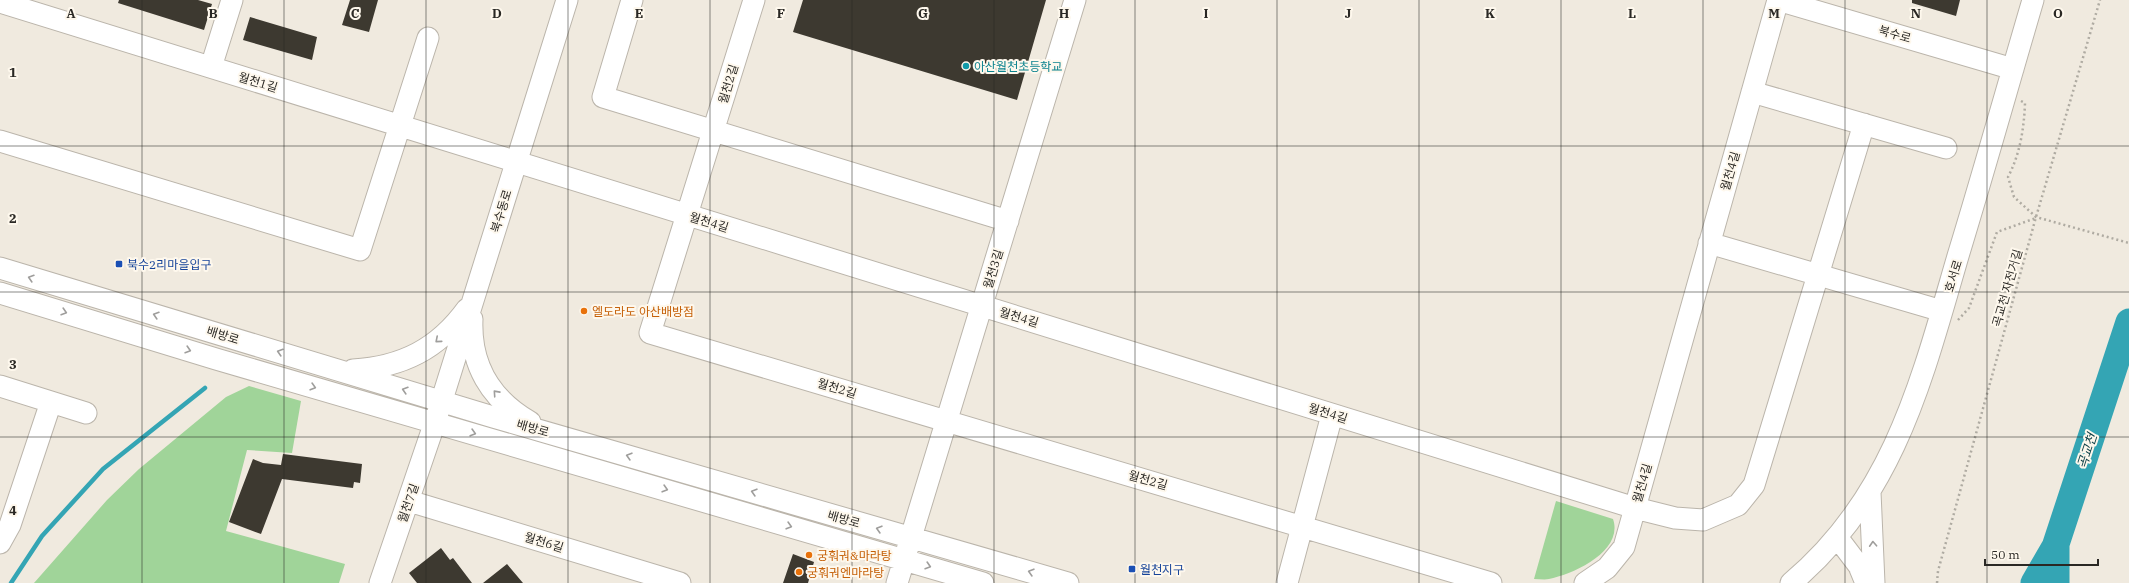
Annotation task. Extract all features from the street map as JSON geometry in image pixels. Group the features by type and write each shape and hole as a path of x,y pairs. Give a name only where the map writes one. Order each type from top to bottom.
{"street":[{"path":"211,67 232,0"},
{"name":"북수동로","path":"435,422 567,0"},
{"path":"632,0 603,96 1008,221"},
{"name":"월천2길","path":"754,0 650,333 1492,583"},
{"name":"월천3길","path":"898,583 1075,0"},
{"name":"호서로","path":"1791,583 1837,537 1870,492 1900,437 1914,401 1940,317 2033,0"},
{"name":"월천4길","path":"517,162 1635,508 1752,92 1784,1"},
{"name":"북수로","path":"1784,1 2013,68"},
{"name":"월천1길","path":"0,2 517,162"},
{"path":"0,142 360,250 428,38"},
{"path":"1752,92 1946,148"},
{"path":"1585,583 1607,568 1624,547 1635,508 1675,518 1703,520 1738,505 1754,485 1864,124"},
{"path":"1709,243 1818,275 1940,317"},
{"name":"배방로","path":"0,268 549,433 1068,583"},
{"name":"배방로","path":"0,293 982,583"},
{"path":"341,371 374,369 405,360 432,345 450,330 473,301"},
{"path":"473,301 472,337 478,367 493,392 517,414 549,433"},
{"path":"0,386 86,413"},
{"path":"0,543 10,525 8,506 51,402"},
{"path":"1287,583 1332,415"},
{"name":"월천7길","path":"380,583 435,422"},
{"path":"1870,492 1874,583"},
{"name":"월천6길","path":"409,501 680,583"},
{"path":"1837,537 1859,566 1866,583"}],"path":[{"name":"곡교천 자전거길","path":"1937,583 1938,571 2036,217 2100,0"},
{"path":"2007,89 2025,103 2024,125 2015,163 2008,177 2014,197 2036,217 2129,243"},
{"path":"1940,317 1956,323 1970,308 1997,232 2036,217"}],"green space":[{"path":"249,386 301,401 292,453 247,450 226,531 345,564 339,583 34,583 107,500 139,469 226,397"},
{"path":"1556,501 1613,519 1614,531 1611,541 1604,551 1583,566 1571,572 1549,579 1534,579"}],"building":[{"path":"119,0 198,0 212,4 204,30 118,3"},
{"path":"350,0 378,0 369,32 342,25"},
{"name":"아산월천초등학교","path":"803,0 1046,0 1017,100 793,32"},
{"path":"1912,0 1960,0 1956,16 1912,3"},
{"path":"250,17 317,37 312,60 243,40"},
{"path":"283,454 362,464 360,483 354,482 353,488 282,479 261,534 229,522 253,459 263,463 281,465"},
{"path":"441,548 450,560 453,558 472,583 417,583 409,573"},
{"name":"궁훠궈엔마라탕","path":"793,554 814,562 808,583 783,583"},
{"path":"507,564 523,583 483,583"}],"waterway":[{"name":"곡교천","path":"2056,583 2056,544 2129,322"},
{"path":"11,583 42,536 103,469 205,388"},
{"path":"2034,583 2056,545"}],"place":[{"name":"아산월천초등학교","path":"966,66"},
{"name":"북수2리마을입구","path":"119,264"},
{"name":"엘도라도 아산배방점","path":"584,311"},
{"name":"궁훠궈&마라탕","path":"809,555"},
{"name":"월천지구","path":"1132,569"},
{"name":"궁훠궈엔마라탕","path":"799,572"}]}
